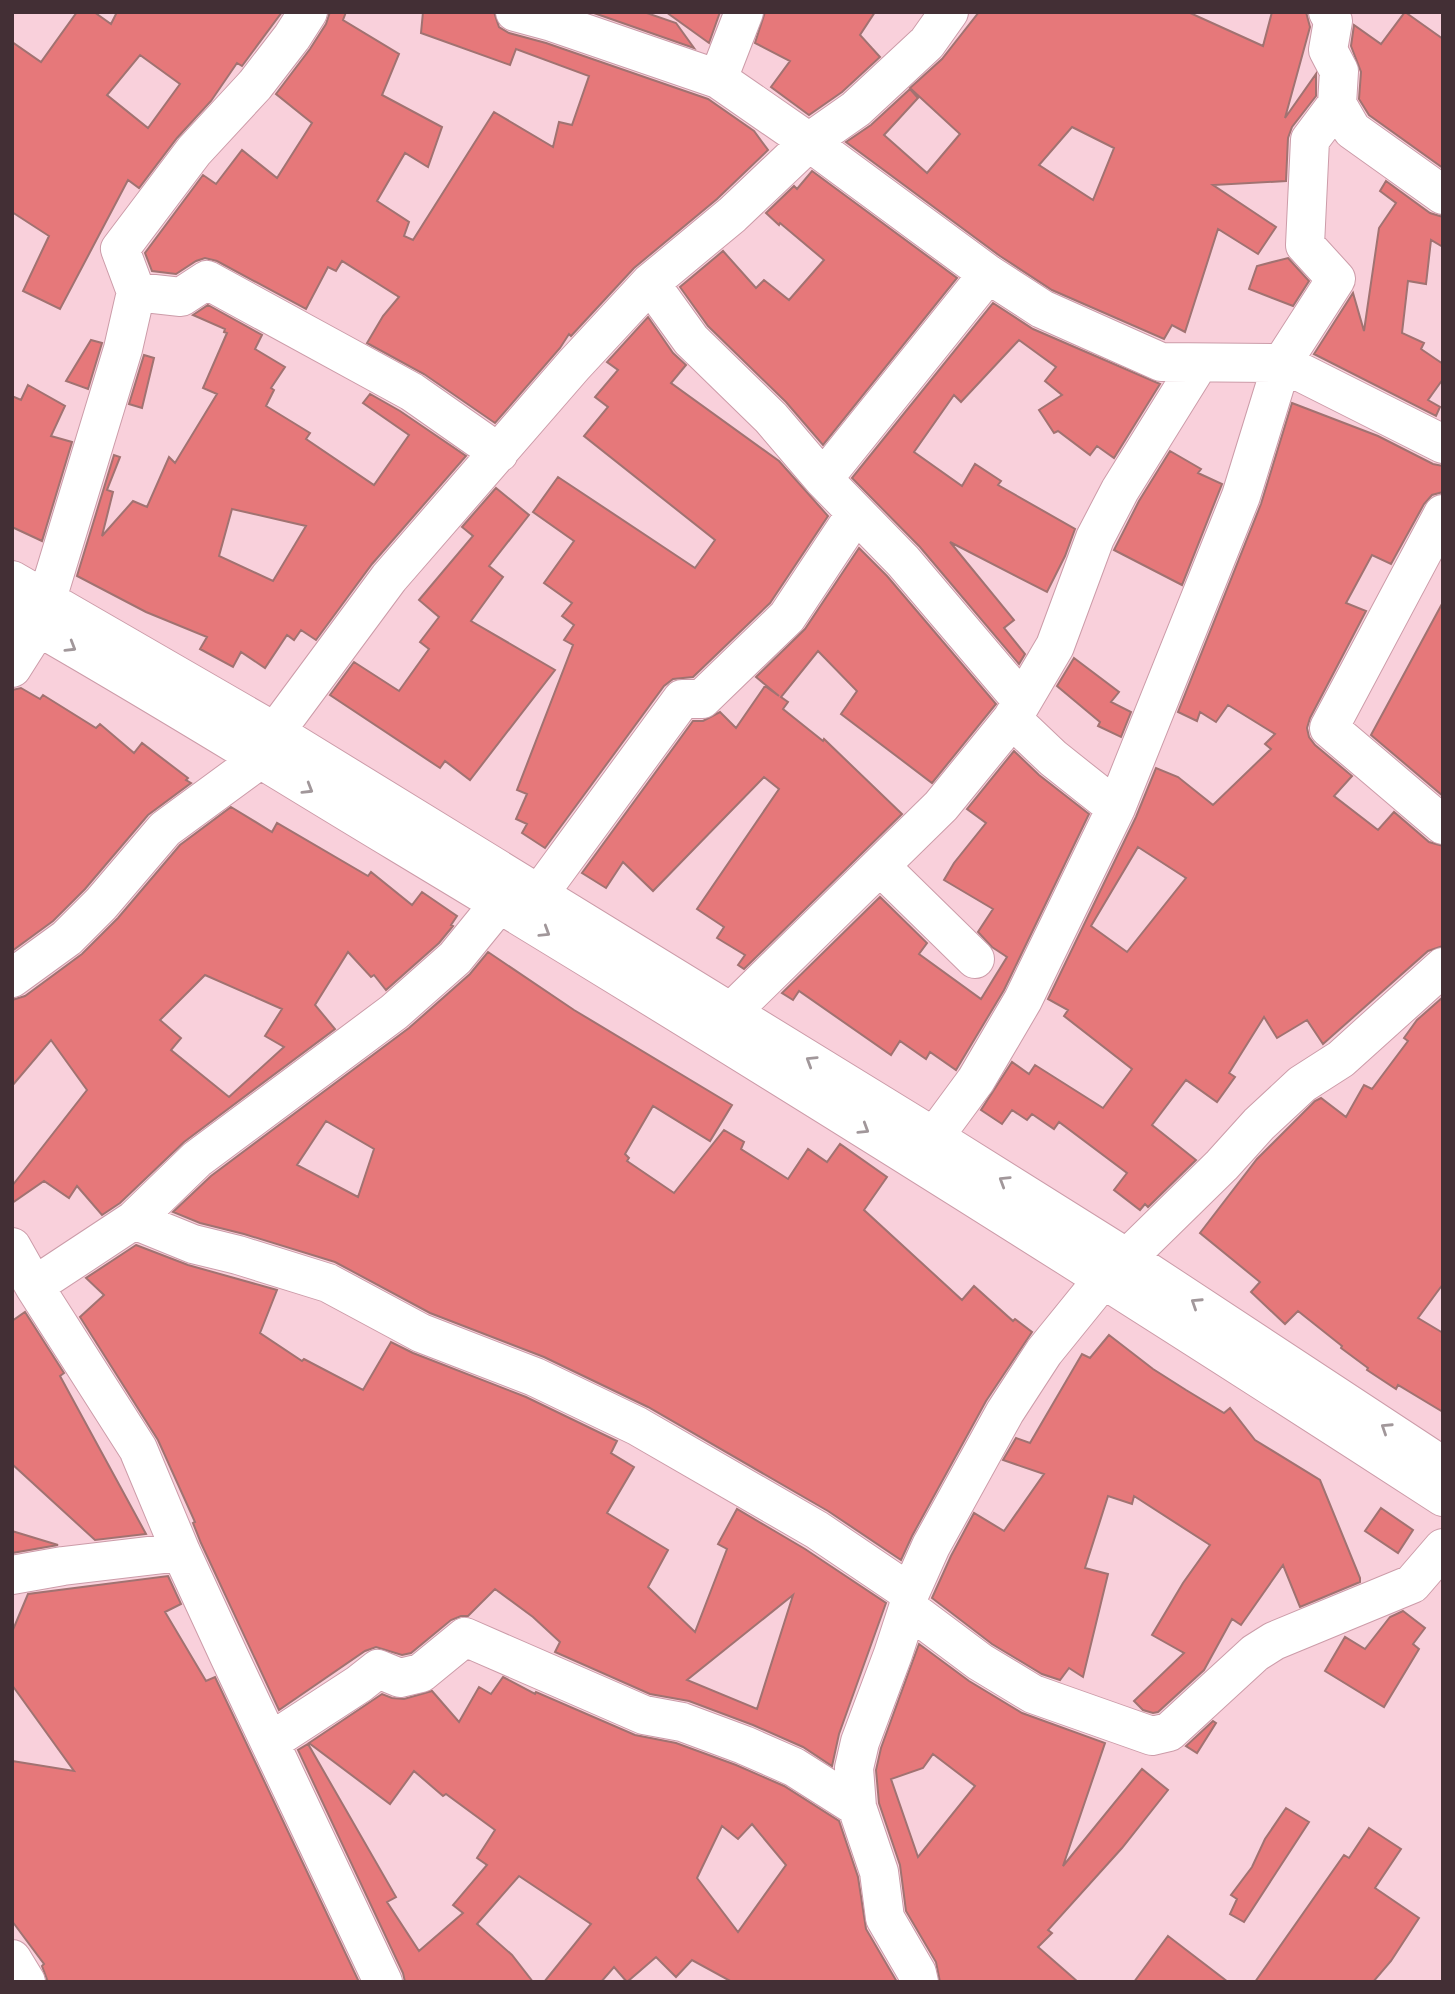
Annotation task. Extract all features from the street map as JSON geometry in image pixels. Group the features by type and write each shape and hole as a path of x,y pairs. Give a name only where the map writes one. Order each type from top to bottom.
{"street":[{"path":"12,668 123,349 136,292 120,249 194,151 255,85 308,12"},
{"path":"515,12 552,22 718,79 809,142 988,274 1042,309 1161,362 1282,363 1443,444"},
{"path":"718,79 744,12"},
{"path":"12,978 67,938 101,904 164,829 267,746 389,578 573,365 650,283 732,215 809,142 856,109 927,43 949,12"},
{"path":"934,1137 976,1080 1023,1000 1116,808 1241,496 1282,363 1336,279 1305,245 1310,140 1337,104 1339,71 1328,50 1333,22 1328,12"},
{"path":"1337,104 1352,130 1443,195"},
{"path":"822,479 988,274"},
{"path":"136,292 181,297 207,280 412,393 499,453"},
{"path":"650,283 691,340 771,418 822,479 903,561 1053,758 1116,808"},
{"path":"731,1012 941,806 1017,710 1055,646 1094,538 1199,363"},
{"path":"539,894 682,699 702,699 787,617 856,513"},
{"path":"1443,514 1329,728 1443,825"},
{"path":"12,580 32,613 267,746 539,894 934,1137 1443,1497"},
{"path":"267,746 499,904 1116,1268 1443,1466"},
{"path":"880,866 975,959"},
{"path":"34,1286 134,1220 197,1159 394,1012 455,958 499,904"},
{"path":"919,1982 917,1973 885,1918 878,1872 856,1807 854,1768 860,1742 909,1600 931,1546 1005,1412 1044,1352 1116,1268 1284,1100 1302,1084 1342,1059 1443,967"},
{"path":"134,1220 193,1244 328,1283 421,1333 535,1377 637,1426 817,1531 909,1600 980,1662 1032,1694 1152,1736 1169,1732 1255,1653 1274,1642 1412,1584 1443,1548"},
{"path":"13,1251 138,1449 181,1552 383,1982"},
{"path":"12,1576 63,1566 181,1552"},
{"path":"270,1742 378,1669 400,1678 421,1673 465,1637 644,1714 682,1722 744,1745 794,1767 856,1807"},
{"path":"12,1959 26,1982"}],"building":[{"path":"77,12 94,12 111,24 117,12 282,12 242,66 237,63 211,101 177,138 139,188 128,180 60,309 23,291 49,236 12,212 12,42 41,62","holes":["140,55 180,84 148,128 107,95"]},
{"path":"330,12 346,12 343,20 399,54 382,95 442,127 428,167 405,153 377,201 409,222 404,236 413,240 494,112 553,147 559,122 572,125 589,76 516,49 510,65 421,33 423,12 494,12 499,27 509,33 546,43 708,99 754,131 768,150 717,199 634,268 571,336 569,334 495,423 424,374 367,343 383,316 399,297 342,261 336,271 328,267 306,309 217,261 205,258 176,274 152,271 145,253 203,175 216,184 242,150 277,178 312,123 276,94 310,49 326,24"},
{"path":"591,12 644,12 676,23 694,48"},
{"path":"666,12 720,12 709,43"},
{"path":"765,12 875,12 860,35 880,57 842,92 809,115 771,87 790,61 755,43"},
{"path":"979,12 1188,12 1263,46 1272,12 1306,12 1310,27 1285,118 1316,74 1316,96 1292,127 1288,138 1286,181 1213,185 1276,227 1258,254 1218,229 1185,332 1172,325 1164,339 1052,290 1000,256 846,142 871,125 910,89 918,98 884,135 927,173 960,134 910,88 942,59","holes":["1072,127 1114,148 1093,200 1039,165"]},
{"path":"1405,12 1443,39 1443,168 1369,115 1359,99 1361,72 1351,46 1354,25 1381,44"},
{"path":"812,171 957,278 823,445 786,402 708,326 680,287 723,251 756,288 764,280 789,300 824,260 766,213 794,186 797,189"},
{"path":"1386,181 1430,213 1443,217 1443,247 1431,240 1426,284 1408,281 1402,333 1424,343 1421,349 1443,364 1443,379 1428,400 1440,407 1436,416 1314,354 1353,293 1364,331 1379,228 1396,203 1380,191"},
{"path":"1288,258 1309,281 1293,306 1249,289 1257,266"},
{"path":"993,303 1033,329 1160,384 1114,458 1097,446 1090,455 1058,431 1054,433 1039,410 1062,395 1045,381 1056,367 1019,340 961,402 954,395 914,452 962,486 975,464 1001,481 998,485 1075,529 1047,592 950,542 1014,620 1004,628 1025,654 1019,664 920,547 852,478"},
{"path":"208,305 262,335 255,349 285,367 271,388 274,390 266,406 310,433 306,439 374,485 409,435 363,403 370,394 466,456 372,564 316,640 301,630 294,640 287,635 265,668 241,652 233,667 200,649 207,637 146,612 77,576 114,455 120,457 107,490 113,492 102,536 133,501 147,507 169,457 175,463 217,394 203,388 227,333 224,332 225,329 193,315","holes":["232,509 306,526 273,581 219,556"]},
{"path":"648,317 673,353 686,365 671,383 779,461 828,516 770,603 693,677 673,679 664,686 545,848 522,833 527,824 516,819 527,794 517,790 573,645 564,640 574,625 562,616 572,603 544,583 574,541 533,512 558,477 695,568 715,540 584,436 608,407 595,397 618,370 607,362"},
{"path":"91,340 102,343 88,389 66,381"},
{"path":"144,355 154,358 142,408 129,404"},
{"path":"28,385 65,406 51,436 72,442 42,541 12,527 12,396 21,400"},
{"path":"1292,403 1378,436 1433,464 1443,466 1443,492 1432,495 1424,504 1391,564 1372,555 1346,603 1366,611 1307,728 1315,745 1352,776 1334,796 1378,830 1394,812 1429,842 1443,846 1443,946 1428,951 1323,1044 1307,1020 1277,1038 1264,1017 1229,1073 1235,1077 1217,1102 1186,1080 1152,1125 1196,1160 1148,1207 1145,1204 1140,1210 1114,1190 1127,1173 1059,1122 1054,1129 1032,1114 1027,1120 1012,1110 1002,1124 981,1110 1012,1062 1029,1074 1035,1065 1103,1108 1132,1069 1064,1016 1068,1010 1048,999 1136,817 1156,768 1178,777 1213,805 1271,749 1265,744 1275,734 1228,705 1216,722 1200,712 1197,721 1178,712 1261,504","holes":["1138,847 1186,878 1127,952 1091,926"]},
{"path":"1170,451 1201,469 1198,473 1222,484 1182,585 1114,550 1139,501"},
{"path":"496,488 529,515 489,566 503,577 471,621 555,670 470,780 445,761 440,768 330,695 354,662 399,691 429,649 420,642 439,617 419,600 473,536 462,527"},
{"path":"859,548 887,576 996,704 932,783 841,714 857,691 818,651 781,697 788,702 783,709 823,741 824,739 902,814 744,969 738,965 745,955 717,938 724,927 697,909 779,789 764,777 653,891 623,862 606,888 582,873 693,721 703,721 720,712 736,728 765,686 779,696 756,677 805,629"},
{"path":"1443,602 1443,796 1371,735"},
{"path":"1074,658 1119,692 1111,702 1131,712 1121,737 1098,726 1100,722 1057,686"},
{"path":"21,688 40,699 43,695 96,728 100,724 134,753 142,743 191,783 148,815 85,889 53,921 12,951 12,690"},
{"path":"1014,751 1039,775 1089,814 1004,990 956,1070 930,1052 926,1059 900,1041 891,1055 799,991 793,1000 782,993 880,897 927,943 919,954 981,999 1007,957 992,947 978,932 993,909 944,880 986,823 967,809"},
{"path":"231,807 272,832 277,823 368,876 371,872 412,905 422,892 457,916 451,925 453,926 439,943 386,990 374,975 371,977 348,952 315,1005 335,1029 184,1142 120,1203 102,1215 77,1186 69,1198 44,1181 12,1203 12,1186 87,1090 51,1040 12,1086 12,1000 25,996 82,954 118,918 180,845","holes":["205,975 282,1009 265,1036 284,1047 229,1097 171,1050 181,1038 160,1020"]},
{"path":"488,952 574,1010 732,1105 710,1141 653,1106 625,1154 629,1158 627,1161 674,1193 724,1130 744,1142 741,1149 788,1179 808,1149 827,1162 840,1144 887,1177 864,1210 962,1300 974,1286 1013,1321 1015,1319 1032,1332 986,1401 901,1560 828,1511 648,1407 544,1357 430,1313 335,1262 200,1223 173,1212 211,1176 409,1028 470,974","holes":["326,1121 374,1149 358,1197 297,1165"]},
{"path":"1443,997 1443,1284 1418,1318 1443,1333 1443,1412 1398,1385 1396,1389 1367,1370 1368,1368 1298,1311 1285,1324 1251,1292 1260,1282 1200,1233 1257,1159 1315,1101 1321,1098 1346,1117 1364,1085 1372,1089 1408,1041 1404,1038 1417,1020"},
{"path":"136,1245 188,1265 277,1290 260,1333 302,1361 304,1359 363,1390 391,1342 526,1397 617,1441 611,1453 634,1467 607,1513 668,1550 648,1587 695,1632 727,1549 718,1544 737,1509 805,1549 886,1603 839,1734 832,1766 803,1747 753,1725 689,1701 650,1694 555,1652 560,1642 533,1617 495,1589 468,1616 451,1620 411,1653 402,1655 376,1647 365,1651 279,1710 201,1543 193,1523 195,1522 158,1440 80,1317 104,1295 86,1278","holes":["793,1595 757,1709 687,1680"]},
{"path":"25,1312 64,1373 60,1376 146,1534 95,1540 12,1464 12,1321"},
{"path":"1109,1335 1153,1369 1224,1413 1230,1408 1255,1440 1320,1480 1360,1578 1360,1582 1300,1607 1283,1565 1241,1625 1232,1619 1204,1670 1158,1712 1153,1713 1143,1710 1134,1701 1184,1653 1152,1635 1183,1583 1210,1545 1134,1496 1132,1504 1108,1496 1085,1568 1108,1574 1083,1677 1069,1668 1060,1680 1042,1674 992,1644 932,1598 974,1513 1004,1531 1044,1474 1003,1460 1016,1438 1030,1443 1082,1354 1090,1358"},
{"path":"1381,1508 1413,1530 1398,1553 1365,1531"},
{"path":"12,1531 58,1545 12,1553"},
{"path":"168,1576 181,1604 165,1612 206,1681 215,1677 359,1982 48,1982 42,1966 44,1964 12,1921 12,1761 74,1771 12,1685 12,1632 28,1594"},
{"path":"1403,1611 1425,1628 1413,1644 1419,1649 1384,1707 1325,1671 1345,1637 1365,1649 1390,1617"},
{"path":"919,1644 969,1681 1022,1713 1105,1743 1063,1866 1142,1769 1168,1790 1122,1848 1048,1930 1052,1933 1038,1947 1078,1982 940,1982 936,1962 906,1911 900,1865 879,1803 876,1770 881,1748","holes":["933,1754 975,1786 918,1857 891,1779 923,1768"]},
{"path":"503,1677 535,1694 536,1692 635,1735 676,1743 736,1765 784,1786 839,1821 858,1877 866,1929 897,1982 732,1982 692,1960 676,1977 656,1957 627,1982 614,1967 601,1982 544,1982 591,1924 519,1876 477,1924 512,1955 533,1982 405,1982 298,1750 308,1744 396,1897 387,1902 419,1951 463,1913 453,1905 487,1865 477,1858 495,1830 446,1794 443,1796 414,1771 390,1804 309,1743 382,1694 404,1699 432,1691 459,1722 479,1687 491,1694","holes":["752,1824 786,1865 738,1932 697,1878 722,1826 738,1839"]},
{"path":"1213,1721 1216,1723 1197,1753 1186,1746"},
{"path":"1286,1808 1309,1822 1244,1922 1230,1914 1237,1899 1231,1895 1252,1867 1265,1839"},
{"path":"1369,1828 1401,1849 1375,1888 1419,1918 1391,1961 1373,1982 1255,1982 1344,1855 1349,1858"},
{"path":"1168,1936 1228,1982 1134,1982"}]}
